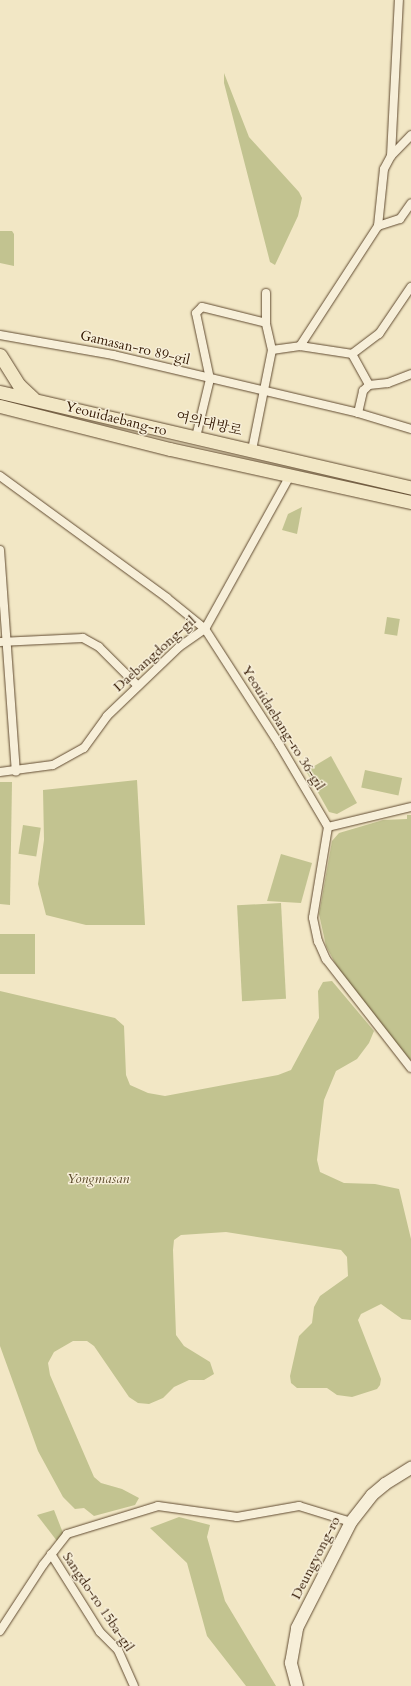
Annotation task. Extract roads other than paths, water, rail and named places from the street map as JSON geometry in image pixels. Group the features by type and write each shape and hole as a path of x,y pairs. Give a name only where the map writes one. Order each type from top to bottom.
{"main road":[{"path":"0,355 19,385 35,399"},
{"name":"여의대방로","path":"0,392 411,488"},
{"name":"Yeouidaebang-ro","path":"0,406 170,449 291,474 411,502"},
{"path":"249,465 252,450"},
{"path":"291,474 293,460"}],"street":[{"path":"391,156 399,0"},
{"path":"300,346 378,226 384,169 391,156 411,135"},
{"path":"378,226 400,219 411,203"},
{"path":"272,350 300,346 352,354 379,334 411,288"},
{"path":"252,450 272,350 266,323 266,292"},
{"path":"196,437 210,379 196,313 202,307 266,323"},
{"name":"Gamasan-ro 89-gil","path":"0,335 114,355 358,413 411,429"},
{"path":"352,354 369,385"},
{"path":"358,413 363,391 369,385 388,384 411,374"},
{"name":"Daebangdong-gil","path":"0,772 53,765 84,748 104,720 138,686 179,647 205,629 291,474"},
{"name":"Yeouidaebang-ro 36-gil","path":"0,476 167,598 205,629 279,744 328,827"},
{"path":"0,550 3,642 16,771"},
{"path":"3,642 83,638 99,647 138,686"},
{"path":"411,807 328,827 313,905 318,941 340,980 411,1068"},
{"name":"Deungyong-ro","path":"297,1686 291,1663 297,1628 352,1522 376,1491 411,1468"},
{"path":"0,1631 51,1554 67,1534 158,1506 237,1517 299,1506 352,1522"},
{"name":"Sangdo-ro 15ba-gil","path":"51,1554 100,1632 118,1650 134,1686"}],"park label":[{"name":"Yongmasan","path":"98,1179"}]}
